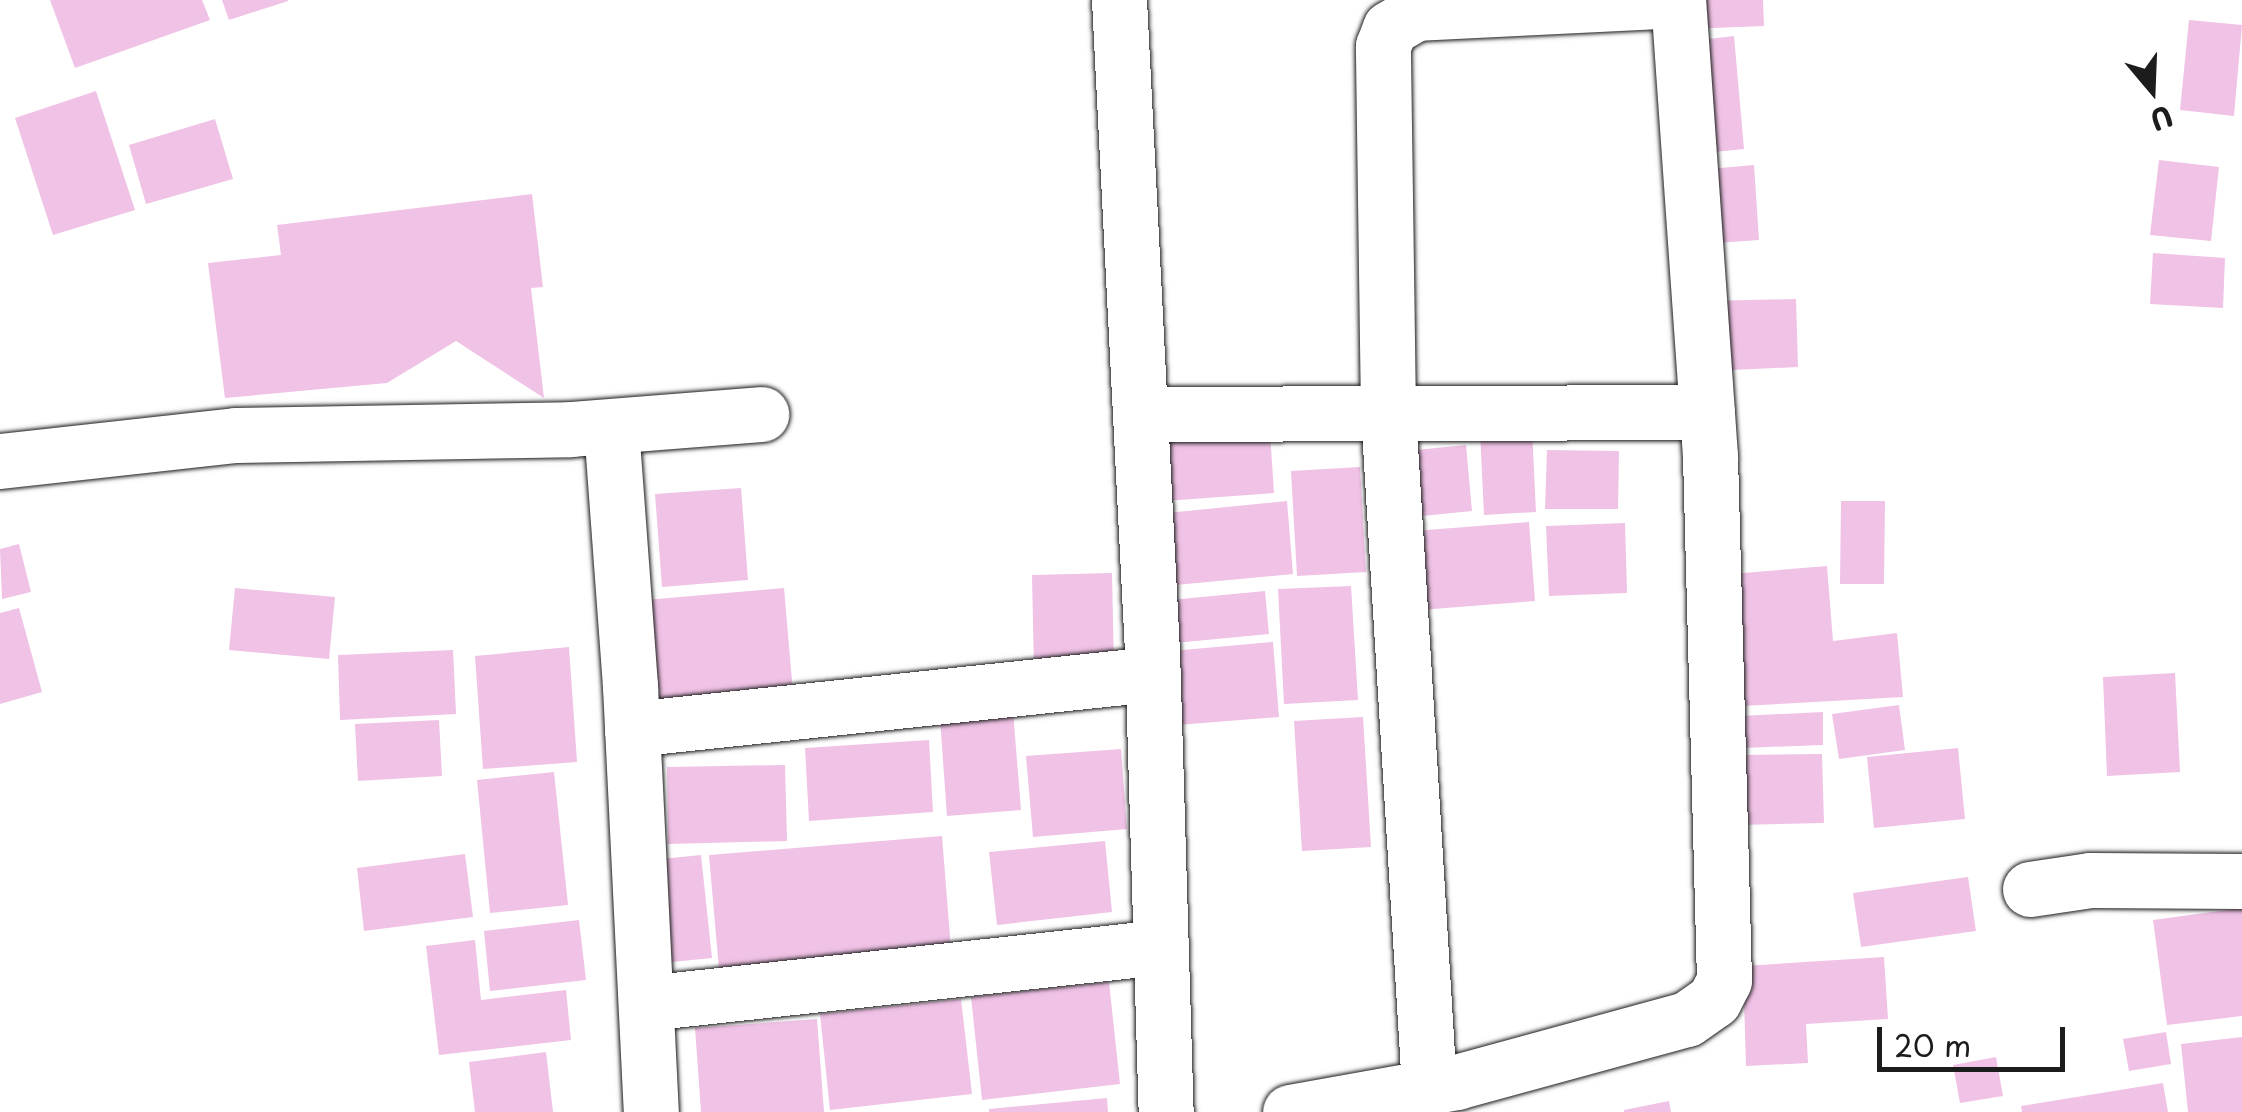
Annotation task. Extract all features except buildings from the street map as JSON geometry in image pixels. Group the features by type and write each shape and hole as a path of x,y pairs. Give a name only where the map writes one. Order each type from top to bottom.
{"street":[{"path":"1119,0 1152,674 1166,1112"},
{"path":"1290,1112 1364,1106 1687,1019 1714,1000 1724,980 1707,412 1678,0 1416,14 1390,28 1382,46 1388,412 1429,1087"},
{"path":"1140,414 1707,412"},
{"path":"0,462 236,435 611,427 760,414"},
{"path":"611,427 652,1112"},
{"path":"632,729 1152,674"},
{"path":"2030,889 2090,880 2242,881"},
{"path":"646,1004 1162,947"}]}
